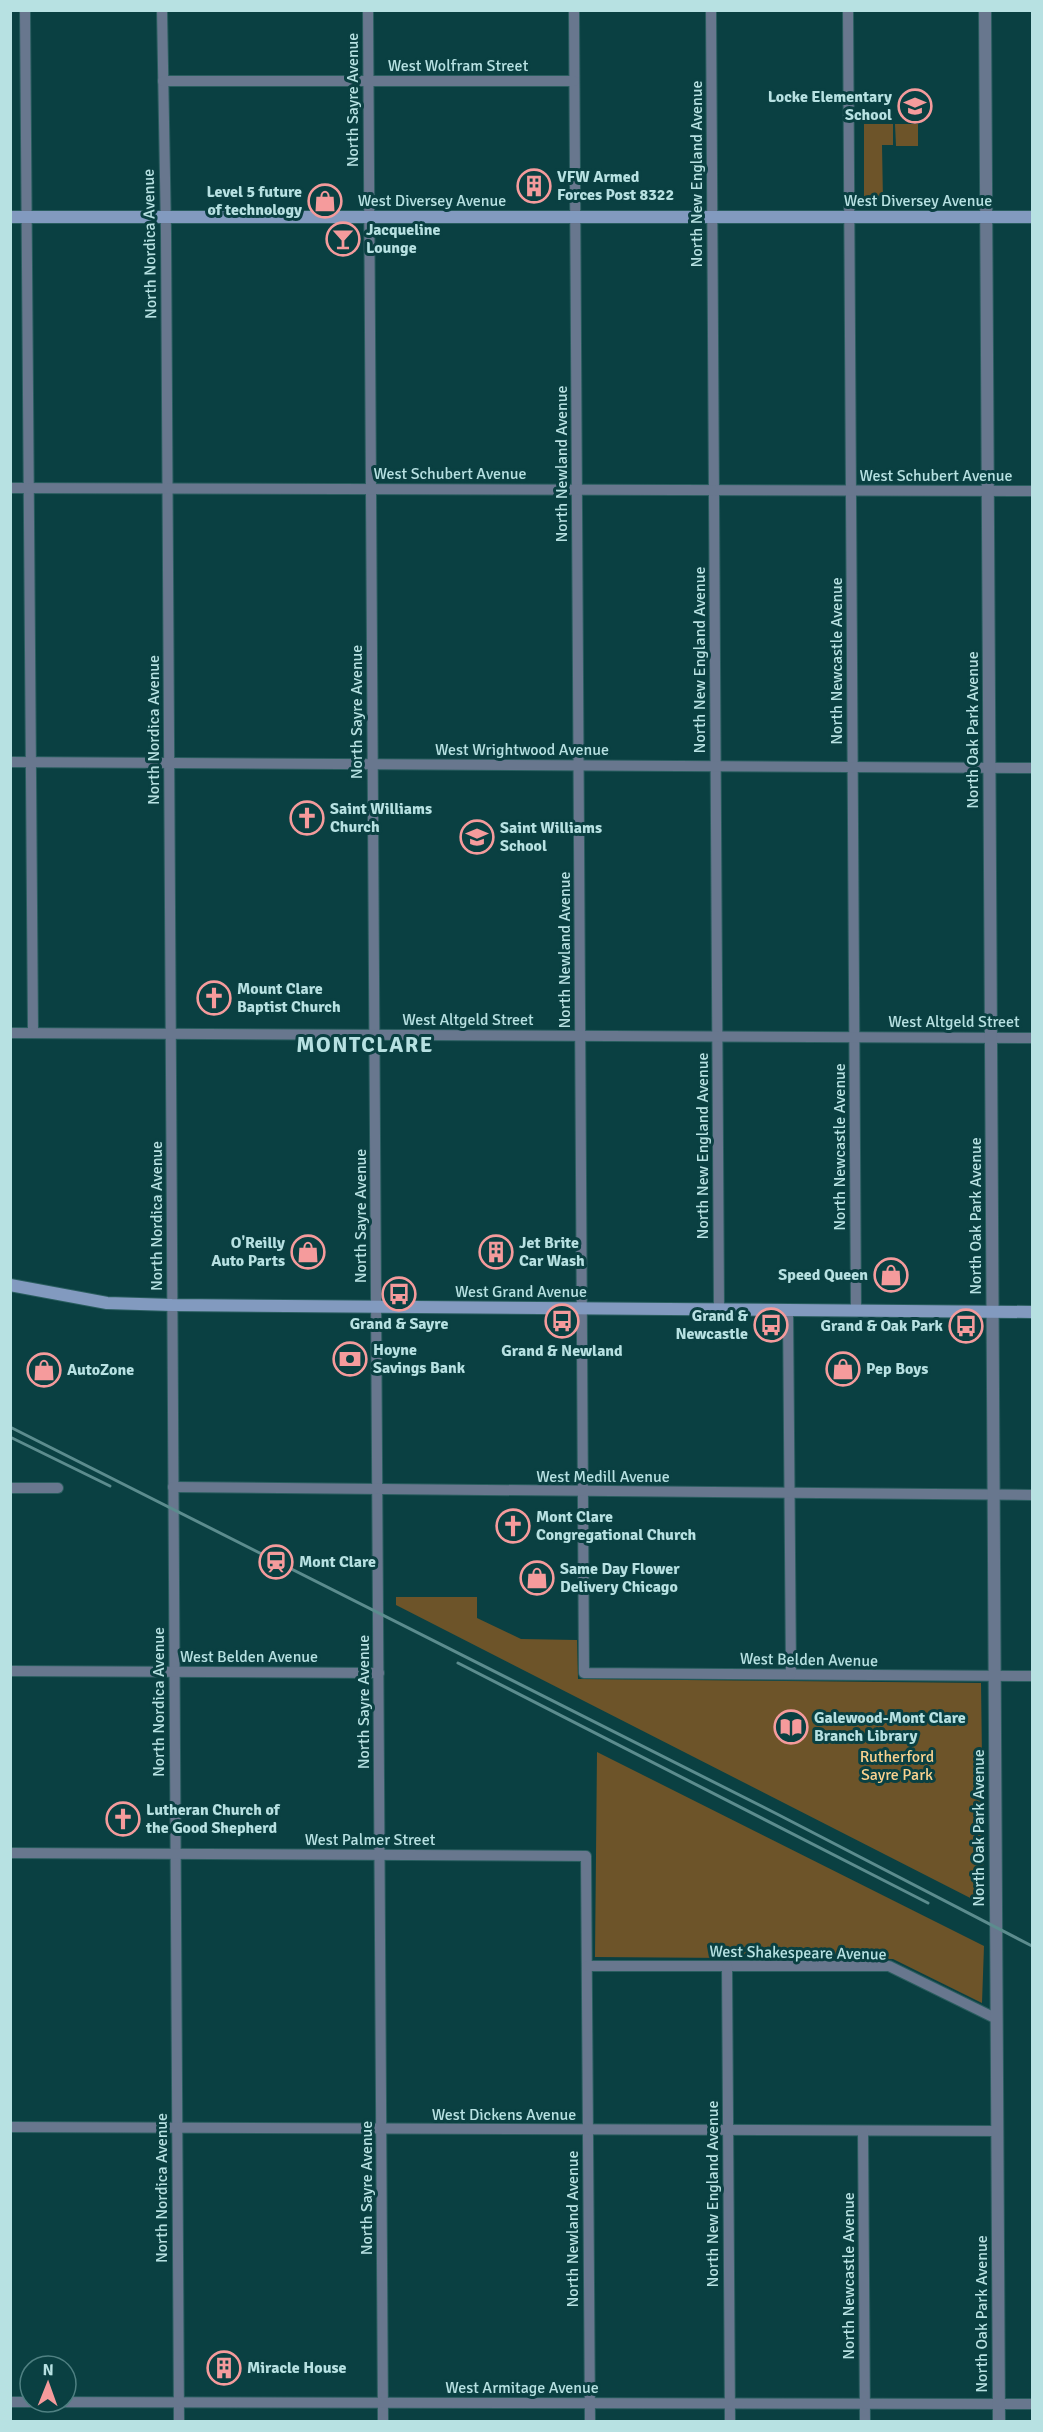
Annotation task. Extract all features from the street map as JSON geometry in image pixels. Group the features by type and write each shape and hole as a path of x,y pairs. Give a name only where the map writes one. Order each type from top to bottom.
{"main road":[{"name":"West Diversey Avenue","path":"10,217 1032,218"},
{"name":"West Grand Avenue","path":"10,1285 107,1303 172,1305 1032,1312"}],"street":[{"path":"25,10 33,1033"},
{"name":"North Nordica Avenue","path":"162,10 168,488 179,2421"},
{"name":"North Sayre Avenue","path":"368,10 383,2421"},
{"name":"North Newland Avenue","path":"574,10 585,1673"},
{"name":"North New England Avenue","path":"711,10 719,1310"},
{"name":"North Newcastle Avenue","path":"848,10 856,1311"},
{"name":"North Oak Park Avenue","path":"985,10 999,2421"},
{"name":"West Wolfram Street","path":"163,81 574,81"},
{"name":"West Schubert Avenue","path":"10,488 1032,491"},
{"name":"West Wrightwood Avenue","path":"10,762 1032,768"},
{"name":"West Altgeld Street","path":"10,1033 1032,1038"},
{"path":"788,1310 790,1674"},
{"name":"West Medill Avenue","path":"173,1487 1032,1495"},
{"path":"10,1488 58,1488"},
{"name":"West Belden Avenue","path":"10,1671 378,1673"},
{"name":"West Belden Avenue","path":"585,1673 1032,1676"},
{"name":"West Palmer Street","path":"10,1852 586,1856"},
{"name":"North Newland Avenue","path":"586,1856 590,2421"},
{"name":"West Shakespeare Avenue","path":"587,1966 889,1966 997,2019"},
{"name":"North New England Avenue","path":"727,1966 730,2421"},
{"name":"West Dickens Avenue","path":"10,2127 998,2131"},
{"name":"North Newcastle Avenue","path":"863,2131 865,2421"},
{"name":"West Armitage Avenue","path":"10,2402 1032,2404"}],"green space":[{"path":"864,124 893,124 893,145 882,145 883,201 864,201"},
{"path":"895,124 918,124 918,146 896,146"},
{"name":"Rutherford Sayre Park","path":"396,1597 477,1597 477,1618 521,1639 577,1640 578,1679 981,1683 984,1905 396,1605"},
{"path":"597,1752 984,1946 982,2003 893,1959 595,1957"}],"railway":[{"path":"10,1427 777,1814 1032,1946"},
{"path":"10,1437 110,1486"},
{"path":"458,1663 928,1903"}],"place":[{"name":"Locke Elementary School","path":"915,106"},
{"name":"VFW Armed Forces Post 8322","path":"534,186"},
{"name":"Level 5 future of technology","path":"325,201"},
{"name":"Jacqueline Lounge","path":"343,239"},
{"name":"Saint Williams Church","path":"307,818"},
{"name":"Saint Williams School","path":"477,837"},
{"name":"Mount Clare Baptist Church","path":"214,998"},
{"name":"O'Reilly Auto Parts","path":"308,1252"},
{"name":"Jet Brite Car Wash","path":"496,1252"},
{"name":"Speed Queen","path":"891,1275"},
{"name":"Grand & Sayre","path":"399,1294"},
{"name":"Grand & Newland","path":"562,1321"},
{"name":"Grand & Newcastle","path":"771,1325"},
{"name":"Grand & Oak Park","path":"966,1326"},
{"name":"Hoyne Savings Bank","path":"350,1359"},
{"name":"Pep Boys","path":"843,1369"},
{"name":"AutoZone","path":"44,1370"},
{"name":"Mont Clare Congregational Church","path":"513,1526"},
{"name":"Mont Clare","path":"276,1562"},
{"name":"Same Day Flower Delivery Chicago","path":"537,1578"},
{"name":"Galewood-Mont Clare Branch Library","path":"791,1727"},
{"name":"Lutheran Church of the Good Shepherd","path":"123,1819"},
{"name":"Miracle House","path":"224,2368"}],"district":[{"name":"MONTCLARE","path":"365,1044"}]}
